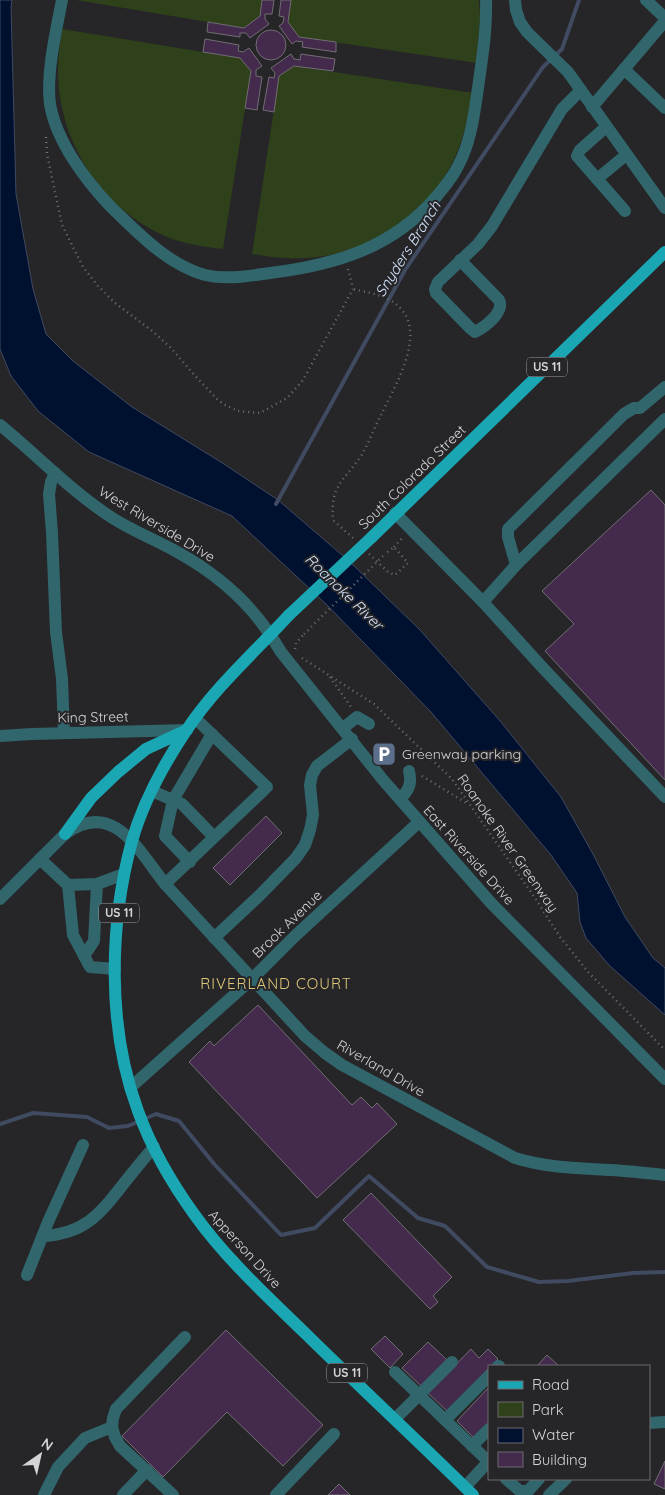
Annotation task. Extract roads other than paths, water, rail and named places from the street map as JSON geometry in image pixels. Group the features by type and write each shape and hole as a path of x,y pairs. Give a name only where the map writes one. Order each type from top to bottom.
{"main road":[{"name":"South Colorado Street","path":"187,730 231,675 289,615 372,537 665,252"},
{"name":"Apperson Drive","path":"187,730 169,758 152,792 133,840 124,874 117,922 115,969 120,1035 137,1109 154,1148 171,1179 222,1250 275,1304 469,1491"},
{"path":"65,834 91,798 118,772 146,749 187,730"}],"street":[{"path":"62,0 50,73 50,102 54,117 70,153 85,177 104,199 141,235 180,264 204,275 239,278 284,272 345,258 378,244 403,228 432,201 458,168 471,135 483,52 486,0"},
{"path":"515,0 520,22 527,32 560,63 665,208"},
{"path":"592,107 665,20 646,0"},
{"path":"624,69 665,108"},
{"path":"460,260 499,300 501,305 500,311 480,330 475,332 436,293 438,282 460,260 478,244 492,226 562,109 581,90"},
{"path":"606,127 580,150 577,156 626,211"},
{"path":"597,179 626,155"},
{"path":"516,565 508,537 508,529 624,414 634,408 640,408 665,387"},
{"path":"484,602 516,565 665,419"},
{"name":"West Riverside Drive","path":"0,425 88,501 115,520 206,570 254,611 271,634"},
{"path":"55,473 49,494 56,632 62,679 64,733"},
{"path":"395,514 484,602 542,667 665,797"},
{"name":"East Riverside Drive","path":"271,634 281,652 419,822 491,903 665,1079"},
{"path":"343,728 357,717 369,724"},
{"path":"165,884 267,787 196,718"},
{"name":"King Street","path":"0,736 187,730"},
{"path":"190,862 165,836 173,800 212,734"},
{"path":"214,938 296,858 305,845 313,815 310,785 312,775 317,766 352,739"},
{"path":"400,799 409,790 410,775"},
{"path":"152,792 182,804 214,837"},
{"name":"Brook Avenue","path":"131,1087 252,979 295,936 419,822"},
{"path":"0,899 65,834 82,824 103,823 114,826 133,840"},
{"name":"Riverland Drive","path":"133,840 165,884 252,979 305,1036 342,1065 515,1158 556,1168 613,1170 665,1175"},
{"path":"40,859 68,885 73,936 90,967 115,969"},
{"path":"68,885 97,884 124,874"},
{"path":"84,956 94,941 97,884"},
{"path":"27,1276 83,1145"},
{"path":"43,1236 65,1233 80,1227 94,1218 106,1207 154,1148"},
{"path":"173,1495 120,1446 114,1437 112,1427 113,1418 120,1403 185,1337"},
{"path":"395,1419 452,1362"},
{"path":"394,1372 488,1462 469,1491"},
{"path":"445,1420 488,1377"},
{"path":"650,1423 665,1422"},
{"path":"44,1495 58,1468 85,1438 112,1427"},
{"path":"472,1446 488,1430"},
{"path":"276,1495 334,1434"},
{"path":"123,1495 147,1470"},
{"path":"507,1480 520,1491 528,1491 538,1480"},
{"path":"555,1493 565,1480"}],"water":[{"name":"Roanoke River","path":"0,0 12,0 16,194 33,289 46,334 73,361 132,407 278,500 350,562 420,630 501,722 561,797 625,917 653,958 665,968 665,1015 609,965 586,938 580,922 577,893 551,855 431,712 327,605 232,516 89,452 38,411 11,376 0,349"}],"waterway":[{"name":"Snyders Branch","path":"276,504 405,270 543,67 562,49 579,0"},
{"path":"0,1124 33,1113 87,1117 109,1128 128,1126 156,1114 179,1121 215,1165 281,1235 315,1228 369,1176 418,1218 445,1226 487,1267 539,1282 568,1281 633,1273 665,1272"}],"place":[{"name":"Greenway parking","path":"384,754"}],"district":[{"name":"RIVERLAND COURT","path":"276,984"}]}
